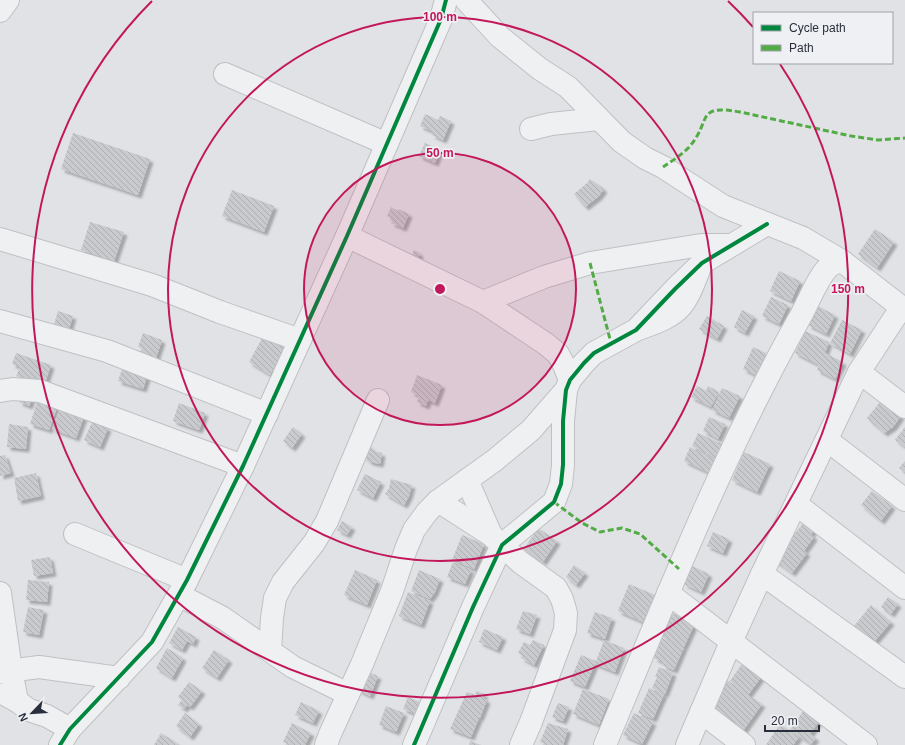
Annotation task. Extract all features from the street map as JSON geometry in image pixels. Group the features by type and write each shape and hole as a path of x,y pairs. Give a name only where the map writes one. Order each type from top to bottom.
{"street":[{"path":"0,11 8,0"},
{"path":"0,593 8,696 29,710 47,716 65,737 152,642 183,587 243,466 347,236 438,25 446,0"},
{"path":"466,0 500,38 540,69 568,87 622,142 645,158 663,167 723,206 803,238 842,261 903,309 859,372 762,574 687,745"},
{"path":"225,74 386,144"},
{"path":"531,129 551,124 599,119"},
{"path":"326,745 392,591 414,530 427,512 438,502 495,460 531,430 584,363 594,353 636,330 674,289 702,263 767,224"},
{"path":"347,236 483,302 546,344 558,354 564,365 568,385 563,421 564,465 561,484 554,502 497,540 473,607 414,745"},
{"path":"0,239 152,285 220,312 300,340"},
{"path":"483,302 544,277 590,263 701,245 732,245"},
{"path":"606,745 668,593 730,451 820,279 831,265 842,261"},
{"path":"0,321 107,351 267,414"},
{"path":"859,372 905,407"},
{"path":"0,391 13,389 40,391 243,466"},
{"path":"270,650 275,598 284,582 314,543 327,521 378,400"},
{"path":"827,440 905,500"},
{"path":"467,480 497,540"},
{"path":"438,502 497,540 531,570 556,588 562,599 566,613 565,630 521,745"},
{"path":"796,504 905,588"},
{"path":"75,534 183,587 223,618 293,667 348,694"},
{"path":"762,574 905,677"},
{"path":"668,593 866,745"},
{"path":"5,671 39,667 119,678"},
{"path":"701,712 744,745"}],"building":[{"path":"425,114 438,120 440,116 451,121 443,140 432,135 434,132 420,126"},
{"path":"73,133 150,159 138,195 61,169"},
{"path":"425,143 440,150 435,163 419,156"},
{"path":"590,179 604,189 599,196 585,207 574,194"},
{"path":"232,190 274,206 264,232 222,216"},
{"path":"391,207 409,214 403,228 391,223 393,219 387,216"},
{"path":"90,222 124,232 114,261 81,250"},
{"path":"875,229 894,242 877,268 858,254"},
{"path":"414,250 420,253 418,259 412,256"},
{"path":"779,271 800,281 791,301 770,291"},
{"path":"771,297 788,305 779,324 762,316"},
{"path":"818,306 835,315 826,334 808,325"},
{"path":"742,310 754,316 745,333 734,327"},
{"path":"58,311 73,316 69,329 54,324"},
{"path":"707,316 724,326 717,339 699,329"},
{"path":"842,320 862,330 850,354 830,343"},
{"path":"805,331 829,342 825,353 843,362 835,379 817,370 819,365 795,353"},
{"path":"143,333 162,340 155,361 139,356 142,348 138,347"},
{"path":"265,333 286,345 270,375 249,362"},
{"path":"753,347 766,353 756,375 743,369"},
{"path":"16,353 51,365 44,386 16,376 20,367 12,364"},
{"path":"124,363 149,371 143,389 118,381"},
{"path":"417,375 442,385 435,403 428,400 426,406 417,402 419,396 411,392"},
{"path":"697,386 706,391 708,386 719,392 711,407 691,397"},
{"path":"722,388 740,396 729,418 712,410"},
{"path":"23,390 34,394 29,406 19,402"},
{"path":"39,396 59,402 49,430 30,424"},
{"path":"880,402 901,416 893,427 884,433 867,418"},
{"path":"179,403 205,413 199,430 173,421"},
{"path":"61,405 85,414 76,438 52,429"},
{"path":"709,417 725,424 718,439 703,431"},
{"path":"93,420 108,428 100,447 84,440"},
{"path":"9,424 28,427 26,449 7,447"},
{"path":"293,427 302,434 292,448 283,441"},
{"path":"905,427 905,447 895,440"},
{"path":"698,433 724,445 717,459 692,446"},
{"path":"367,444 374,451 382,453 380,464 370,462 362,455"},
{"path":"690,447 718,461 712,474 684,461"},
{"path":"744,452 770,464 757,492 732,480"},
{"path":"5,455 11,473 0,476 0,456"},
{"path":"905,461 905,472 899,468"},
{"path":"36,473 41,496 18,501 14,478"},
{"path":"365,474 381,482 373,498 357,490"},
{"path":"391,479 412,485 409,496 404,505 385,494 389,488"},
{"path":"872,491 892,506 881,521 861,505"},
{"path":"342,521 352,527 347,535 337,530"},
{"path":"804,522 814,530 811,534 814,537 804,551 807,553 792,573 774,560"},
{"path":"538,528 557,541 543,562 524,549"},
{"path":"713,532 729,539 723,553 707,546"},
{"path":"462,535 484,544 474,569 452,560"},
{"path":"50,557 53,573 34,576 31,560"},
{"path":"453,562 471,570 465,584 447,577"},
{"path":"574,565 585,573 576,585 566,577"},
{"path":"692,566 709,574 701,592 684,584"},
{"path":"355,570 377,580 367,605 344,595"},
{"path":"419,570 440,579 435,592 430,599 411,591"},
{"path":"28,580 49,582 47,602 26,600"},
{"path":"629,584 655,595 643,622 618,611"},
{"path":"408,592 430,601 421,625 399,616"},
{"path":"888,597 898,604 891,614 881,607"},
{"path":"871,605 891,622 874,642 854,626"},
{"path":"28,607 44,610 39,635 23,632"},
{"path":"523,611 537,615 530,634 516,629"},
{"path":"595,612 612,618 605,639 587,633"},
{"path":"672,613 695,623 684,647 662,637"},
{"path":"178,627 196,637 193,644 187,641 182,650 169,643"},
{"path":"484,629 503,637 497,650 479,642"},
{"path":"662,638 684,647 674,670 663,666 664,663 654,658"},
{"path":"533,640 544,645 534,665 521,658 523,656 518,653 524,642 530,645"},
{"path":"604,640 624,648 615,672 595,664"},
{"path":"167,648 183,658 172,678 156,668"},
{"path":"214,650 229,660 217,678 202,668"},
{"path":"581,655 596,661 585,687 570,681"},
{"path":"746,658 765,672 748,695 762,704 743,731 706,705 724,678 741,690 730,681"},
{"path":"659,667 673,673 665,694 652,688 657,677 655,677"},
{"path":"366,671 378,676 370,696 358,690"},
{"path":"189,682 202,691 190,707 187,705 184,709 178,705 182,700 178,697"},
{"path":"649,688 664,694 653,719 638,713"},
{"path":"583,689 609,699 599,725 573,714"},
{"path":"477,691 485,694 483,698 487,700 480,718 467,713 479,718 471,737 450,729 467,692 475,695"},
{"path":"408,697 420,702 416,714 403,709"},
{"path":"301,702 319,711 313,723 295,715"},
{"path":"558,703 569,707 563,721 552,717"},
{"path":"386,706 404,713 396,732 379,725"},
{"path":"804,710 819,721 810,734 816,738 811,744 790,730"},
{"path":"185,713 199,724 190,737 176,726"},
{"path":"634,713 653,722 642,744 623,735"},
{"path":"292,723 311,733 305,745 290,745 283,742"},
{"path":"548,723 568,729 563,745 547,745 540,742"},
{"path":"780,724 799,737 793,745 766,745"},
{"path":"161,733 180,745 154,745"},
{"path":"470,741 481,745 469,745"}],"marked path":[{"path":"663,167 681,155 690,146 697,137 706,116 710,112 716,110 740,112 851,136 878,140 905,138"},
{"path":"590,263 611,343"},
{"path":"554,502 582,523 600,532 622,528 640,534 679,569"}],"cycle path":[{"path":"60,745 70,729 152,642 187,580 243,466 347,236 441,19 446,0"},
{"path":"414,745 473,607 502,545 554,502 561,484 563,465 563,421 566,390 570,380 594,353 636,330 702,263 767,224"}]}
